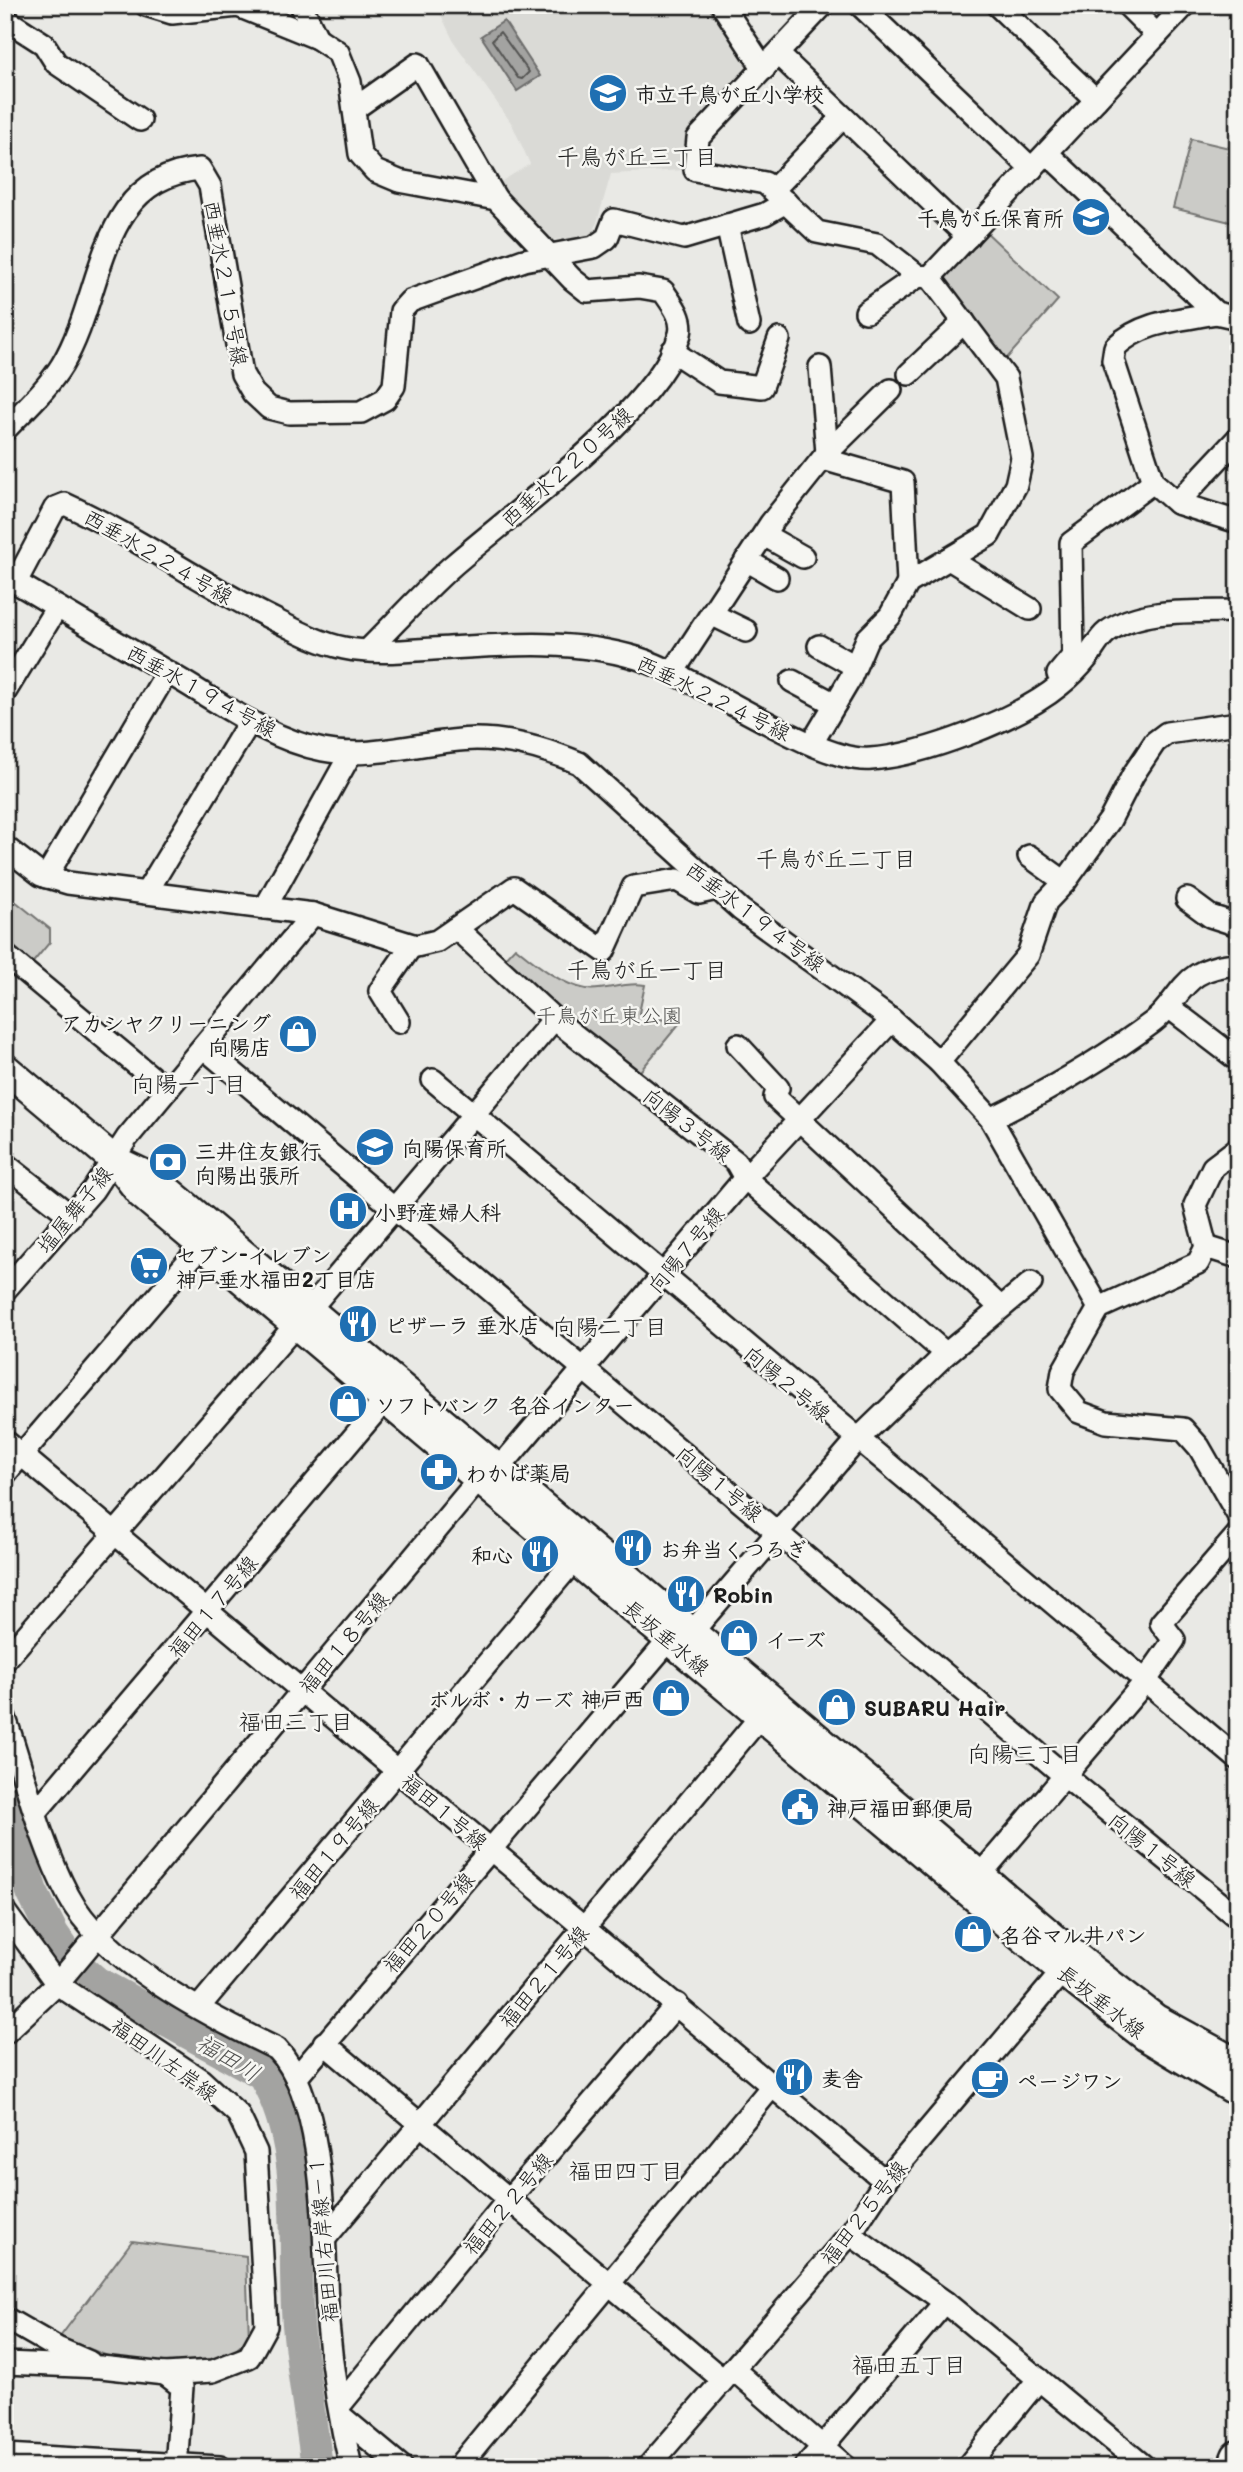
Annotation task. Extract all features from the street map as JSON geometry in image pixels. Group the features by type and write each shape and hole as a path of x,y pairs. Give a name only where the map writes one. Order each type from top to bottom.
{"highway":[{"path":"1234,2467 1238,2457"}],"main road":[{"name":"長坂垂水線","path":"5,1068 114,1160 141,1194 202,1245 301,1316 681,1635 981,1875 1145,2036 1238,2092"},
{"name":"長坂垂水線","path":"114,1160 154,1179 386,1399 490,1473 575,1559 681,1635 761,1716 1070,1963 1156,2019 1238,2064"}],"street":[{"path":"146,5 172,13 238,6 317,38 338,52 349,82 360,154 375,170 399,181 496,199"},
{"path":"301,5 317,38"},
{"path":"722,5 771,61 843,117 968,237"},
{"path":"812,743 867,639 890,616 908,583 989,535 1016,485 1022,458 1006,378 964,322 924,277 877,244 817,232 765,183 695,170 698,138 823,5"},
{"path":"860,5 1032,169"},
{"path":"997,5 1096,100"},
{"path":"1127,5 1157,35"},
{"path":"866,312 924,277 968,237 1185,5"},
{"path":"5,19 44,44 56,63 140,120"},
{"path":"354,109 418,64 496,199 550,254"},
{"path":"748,324 727,225 765,214 843,117"},
{"path":"1047,153 1216,313"},
{"name":"西垂水２１５号線","path":"5,430 62,366 84,317 114,229 135,197 152,183 175,171 200,169 210,186 242,374 253,393 269,408 289,412 361,412 385,399 394,386 401,312 410,301 524,260 594,247 607,238 614,220 684,238 727,225"},
{"name":"西垂水２２０号線","path":"368,650 448,569 618,425 648,390 673,351 681,332 679,314 663,291 639,287 587,291 572,279 550,254"},
{"path":"1238,318 1216,313 1143,327 1129,334 1115,347 1114,360 1153,482 1177,503 1238,522"},
{"path":"909,374 964,322"},
{"path":"673,351 719,382 762,387 779,339"},
{"path":"820,368 825,456"},
{"path":"673,673 764,535 825,456 891,390"},
{"path":"1177,503 1238,438"},
{"path":"825,456 903,482 908,583"},
{"path":"1038,700 1073,656 1071,543 1153,482"},
{"name":"西垂水２２４号線","path":"11,579 55,508 65,504 96,518 251,608 302,633 342,648 368,650 548,644 599,649 639,659 673,673 812,743 867,760 906,753 986,726 1038,700 1084,662 1106,633 1132,621 1170,612 1238,611"},
{"path":"764,535 803,557"},
{"path":"949,559 1030,609"},
{"path":"746,560 778,578"},
{"name":"西垂水１９４号線","path":"11,579 250,721 321,750 351,753 390,751 475,739 513,741 550,751 579,763 717,890 892,1020 939,1062 991,1119 1099,1308"},
{"path":"5,692 57,607"},
{"path":"1213,611 1238,618"},
{"path":"711,614 746,631"},
{"path":"819,646 855,666"},
{"path":"46,877 167,672"},
{"path":"792,681 835,704"},
{"path":"146,893 250,721"},
{"path":"939,1062 1028,955 1046,902 1065,882 1110,820 1133,775 1156,742 1167,733 1238,723"},
{"path":"265,908 351,753"},
{"path":"5,847 46,877 68,883 313,914 412,945 437,941 514,888 604,951 632,887 677,880 699,893 717,890"},
{"path":"1029,856 1065,882"},
{"path":"1187,899 1208,923 1238,925"},
{"name":"塩屋舞子線","path":"5,1290 71,1216 167,1090 313,914"},
{"name":"向陽３号線","path":"456,928 554,1019 736,1162 745,1178 946,1354"},
{"path":"399,1022 380,992 412,945"},
{"path":"5,955 167,1090"},
{"path":"991,1119 1062,1084 1170,1008 1180,990 1195,977 1212,967 1238,964"},
{"path":"1170,1008 1238,1060"},
{"path":"5,1660 117,1534 554,1019"},
{"name":"向陽７号線","path":"490,1473 663,1277 745,1178 892,1020"},
{"path":"738,1045 778,1088 775,1097 1000,1307"},
{"name":"向陽１号線","path":"203,1047 1065,1776 1238,1918"},
{"name":"向陽２号線","path":"433,1080 1144,1683 1238,1759"},
{"path":"1238,1148 1213,1167 1195,1205 1206,1247 1198,1263 1099,1308 1063,1371 1060,1389 1079,1412 1106,1422 1183,1430 1199,1447 1238,1515"},
{"path":"5,1164 71,1216"},
{"path":"5,1474 202,1245"},
{"path":"1206,1247 1238,1257"},
{"name":"福田２０号線","path":"296,2078 490,1849 856,1440 946,1354 1031,1283"},
{"name":"福田１７号線","path":"36,1812 386,1399"},
{"name":"福田１号線","path":"5,1441 885,2181"},
{"name":"福田１８号線","path":"8,2024 57,1984 302,1690 490,1473"},
{"path":"981,1875 1144,1683 1174,1640 1161,1623 1238,1534"},
{"name":"福田１９号線","path":"199,2007 575,1559"},
{"name":"福田２１号線","path":"326,2237 761,1716"},
{"name":"福田川右岸線－１","path":"5,1718 36,1812 68,1896 98,1934 137,1968 199,2007 277,2049 287,2059 296,2078 314,2138 326,2237 328,2325 351,2467"},
{"name":"福田川左岸線","path":"5,1913 57,1984 201,2080 238,2114 256,2152 266,2326 249,2357 213,2371 165,2374 101,2367"},
{"name":"福田２５号線","path":"649,2467 850,2234 885,2181 1070,1963"},
{"name":"福田２２号線","path":"341,2411 508,2200 677,2004"},
{"path":"324,2043 608,2284 846,2467"},
{"path":"458,2467 773,2085"},
{"path":"850,2234 945,2302 1039,2379 1135,2464"},
{"path":"805,2467 945,2302"},
{"path":"5,2318 59,2349 101,2367"},
{"path":"5,2363 101,2367"},
{"path":"165,2374 182,2388 176,2465"},
{"path":"967,2467 1039,2379"},
{"path":"341,2411 402,2467"},
{"path":"5,2455 220,2467"}],"shaded area":[{"name":"市立千鳥が丘小学校","path":"436,5 715,5 754,63 689,134 684,170 611,174 593,236 552,240 492,187 530,164 512,124 454,42"}],"green space":[{"path":"1191,139 1238,150 1238,224 1173,208"},
{"path":"984,230 1058,300 1001,365 942,282 944,271"},
{"path":"5,893 50,929 50,942 30,966 5,946"},
{"name":"千鳥が丘東公園","path":"515,947 566,983 586,989 645,985 639,1013 679,1024 637,1075 502,961"},
{"path":"132,2241 246,2256 249,2338 226,2359 181,2365 120,2361 60,2337"}],"water":[{"path":"504,21 540,76 517,91 481,36"}],"waterway":[{"name":"福田川","path":"5,1807 32,1892 53,1934 72,1961 96,1982 263,2074 277,2104 292,2165 298,2324 317,2467"}],"place":[{"name":"市立千鳥が丘小学校","path":"608,93"},
{"name":"千鳥が丘保育所","path":"1091,217"},
{"name":"アカシヤクリーニング 向陽店","path":"298,1034"},
{"name":"向陽保育所","path":"375,1147"},
{"name":"三井住友銀行 向陽出張所","path":"168,1162"},
{"name":"小野産婦人科","path":"348,1211"},
{"name":"セブン-イレブン 神戸垂水福田2丁目店","path":"149,1266"},
{"name":"ピザーラ 垂水店","path":"358,1324"},
{"name":"ソフトバンク 名谷インター","path":"348,1404"},
{"name":"わかば薬局","path":"439,1472"},
{"name":"お弁当くつろぎ","path":"633,1548"},
{"name":"和心","path":"540,1554"},
{"name":"Robin","path":"686,1594"},
{"name":"イーズ","path":"739,1638"},
{"name":"ボルボ・カーズ 神戸西","path":"671,1698"},
{"name":"SUBARU Hair","path":"837,1707"},
{"name":"神戸福田郵便局","path":"800,1807"},
{"name":"名谷マル井パン","path":"973,1934"},
{"name":"麦舎","path":"794,2077"},
{"name":"ページワン","path":"990,2080"}],"district":[{"name":"千鳥が丘三丁目","path":"637,156"},
{"name":"千鳥が丘二丁目","path":"836,858"},
{"name":"千鳥が丘一丁目","path":"647,969"},
{"name":"向陽一丁目","path":"189,1083"},
{"name":"向陽二丁目","path":"610,1326"},
{"name":"福田三丁目","path":"296,1721"},
{"name":"向陽三丁目","path":"1025,1753"},
{"name":"福田四丁目","path":"626,2170"},
{"name":"福田五丁目","path":"909,2364"}]}
